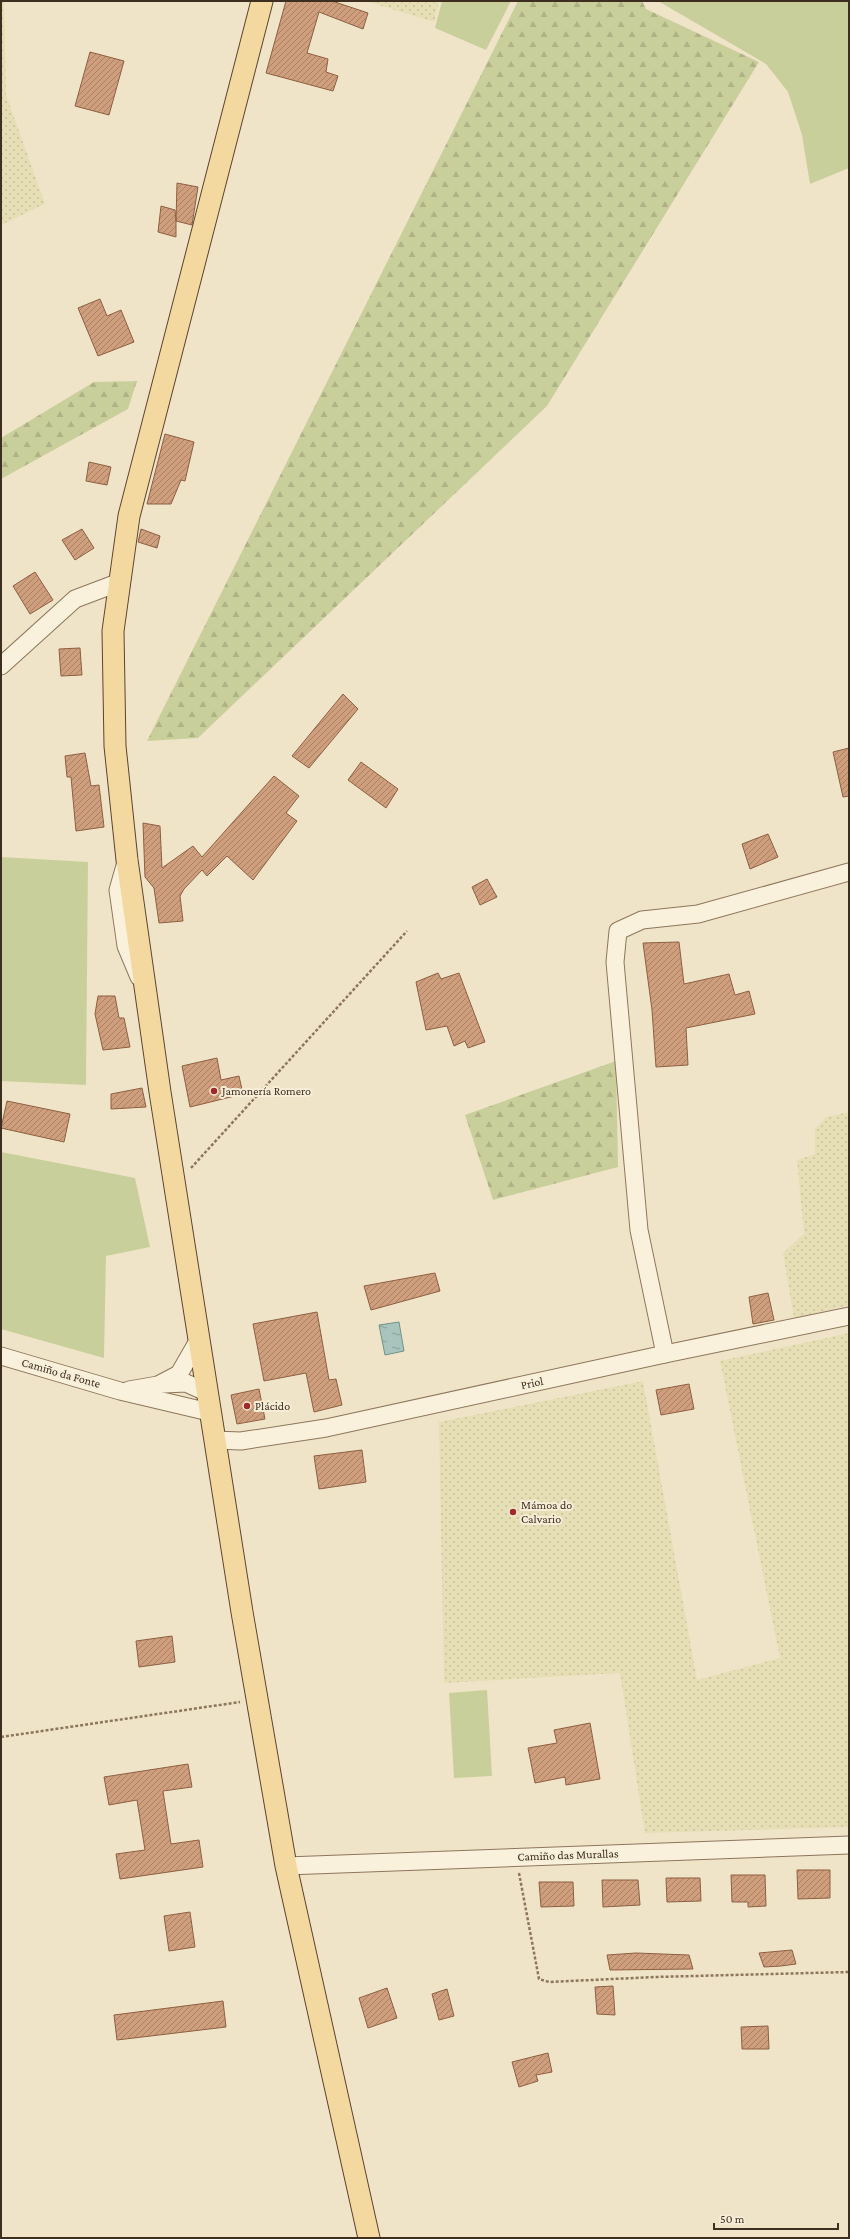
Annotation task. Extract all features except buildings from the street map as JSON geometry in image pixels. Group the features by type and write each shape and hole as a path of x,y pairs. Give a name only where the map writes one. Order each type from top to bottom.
{"main road":[{"path":"262,1 129,516 114,631 115,746 127,860 174,1186 214,1440 286,1866 369,2238"}],"street":[{"path":"1,666 75,599 120,582"},
{"path":"665,1354 639,1230 615,962 618,931 642,920 698,914 849,872"},
{"name":"Priol","path":"214,1440 241,1441 326,1428 665,1354 849,1316"},
{"path":"158,1385 179,1374 198,1341"},
{"name":"Camiño da Fonte","path":"1,1356 120,1391 208,1402"},
{"path":"120,1391 158,1385 186,1383 208,1402"},
{"name":"Camiño das Murallas","path":"286,1866 516,1856 849,1845"}],"path":[{"path":"174,1186 407,931"},
{"path":"1,1738 258,1699"},
{"path":"516,1856 539,1979 549,1982 655,1976 849,1972"}],"shaded area":[{"path":"1,1 4,1 6,95 45,204 1,225"},
{"path":"366,1 439,1 434,22"},
{"path":"849,1112 849,1305 794,1318 783,1253 804,1234 797,1160 815,1154 815,1129 826,1117"},
{"path":"849,1333 849,1827 645,1833 620,1673 444,1683 439,1422 643,1381 697,1680 780,1658 720,1361"}],"green space":[{"path":"442,1 511,1 486,50 435,28"},
{"path":"518,1 642,1 646,9 759,62 547,406 198,738 147,741"},
{"path":"658,1 849,1 849,168 810,184 802,135 788,92 766,64"},
{"path":"137,381 128,409 1,479 1,438 94,382"},
{"path":"1,857 88,862 86,1085 1,1081"},
{"path":"616,1061 618,1167 493,1200 465,1115"},
{"path":"1,1152 135,1178 150,1247 106,1256 104,1358 1,1329"},
{"path":"487,1690 492,1776 454,1778 449,1693"}],"water":[{"path":"399,1322 404,1351 385,1355 379,1325"}],"place":[{"name":"Jamonería Romero","path":"214,1091"},
{"name":"Plácido","path":"247,1406"},
{"name":"Mámoa do Calvario","path":"513,1512"}]}
